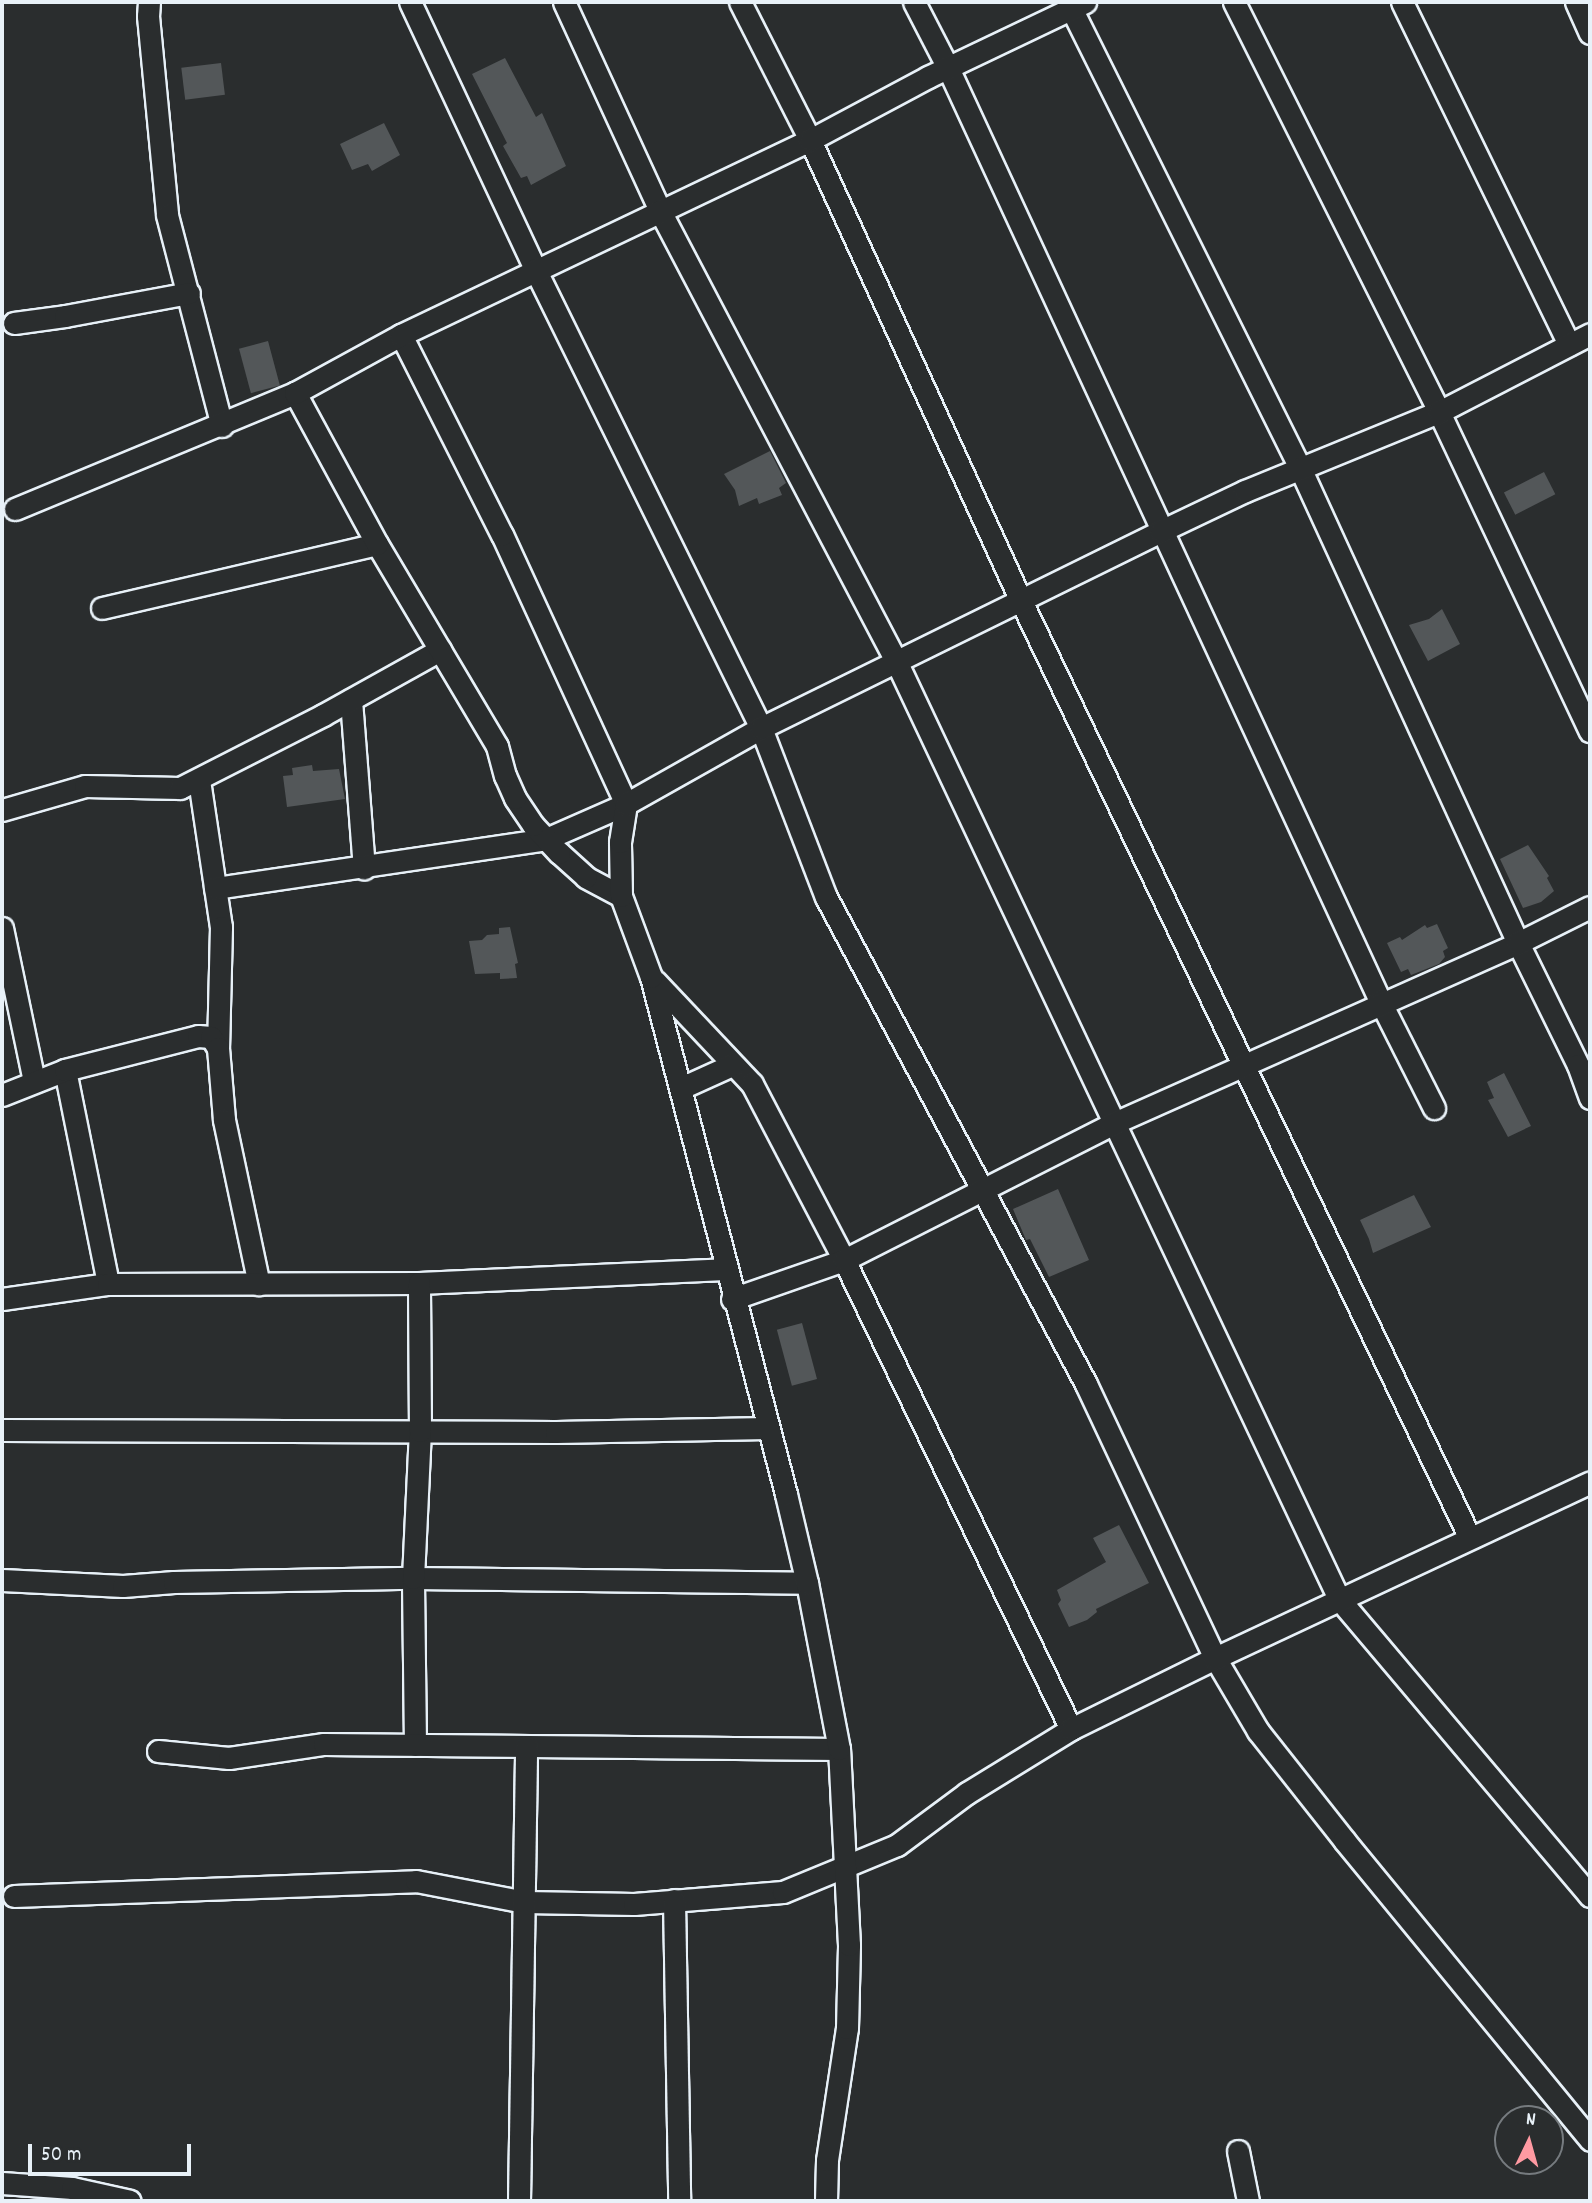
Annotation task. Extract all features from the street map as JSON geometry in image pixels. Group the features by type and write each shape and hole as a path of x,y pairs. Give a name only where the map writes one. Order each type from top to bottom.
{"street":[{"path":"149,2 148,16 166,203 222,426"},
{"path":"410,2 535,269 761,728 826,897 1086,1384 1215,1658 1258,1731 1275,1753 1590,2140"},
{"path":"564,2 660,211 897,663 1069,1022 1112,1124 1339,1599 1590,1896"},
{"path":"740,2 810,140 1022,603 1245,1062 1471,1538"},
{"path":"914,2 948,68 1380,1002 1434,1108"},
{"path":"1234,2 1439,412 1590,730"},
{"path":"1402,2 1569,345"},
{"path":"1576,2 1590,33"},
{"path":"15,509 222,426 295,393 401,335 810,140 1075,4 1300,468 1518,943 1578,1065 1590,1098"},
{"path":"14,323 189,293"},
{"path":"215,888 546,839 626,804 761,728 1022,603 1161,531 1300,468 1439,412 1590,334"},
{"path":"401,335 502,535 626,804 620,842 621,896 651,977 807,1583 839,1749 849,1945 847,2028 827,2160 826,2201"},
{"path":"295,393 377,544 497,746 515,798 546,839 586,877 621,896"},
{"path":"102,608 377,544"},
{"path":"2,810 85,786 180,788 199,780 220,765 351,700 440,650"},
{"path":"351,700 364,868"},
{"path":"199,780 221,927 218,1048 224,1120 259,1284"},
{"path":"732,1299 844,1260 904,1227 982,1191 1112,1124 1245,1062 1518,943 1590,907"},
{"path":"2,929 34,1081"},
{"path":"651,977 752,1084 844,1260 1071,1729"},
{"path":"2,1095 65,1070 198,1036 211,1037 218,1048"},
{"path":"681,1088 732,1065"},
{"path":"65,1070 108,1284"},
{"path":"2,1299 108,1284 419,1283 725,1269"},
{"path":"415,1745 413,1578 420,1431 419,1283"},
{"path":"2,1430 767,1428"},
{"path":"14,1896 416,1881 525,1902 635,1904 783,1892 897,1845 967,1793 1071,1729 1215,1658 1590,1482"},
{"path":"2,1580 123,1586 174,1582 413,1578 807,1583"},
{"path":"158,1752 229,1759 324,1744 839,1749"},
{"path":"519,2201 526,1746"},
{"path":"674,1900 679,2201"},
{"path":"1238,2151 1248,2201"},
{"path":"2,2183 72,2188 130,2201"}],"building":[{"path":"505,58 536,117 542,113 566,166 531,185 527,176 521,178 503,146 507,143 472,74"},
{"path":"221,63 225,95 185,100 181,68"},
{"path":"384,123 400,155 372,171 368,164 352,170 340,144"},
{"path":"268,341 280,385 251,393 239,349"},
{"path":"770,451 786,483 779,488 782,495 759,504 757,498 739,506 735,490 724,474"},
{"path":"1544,472 1555,494 1515,515 1504,492"},
{"path":"1442,609 1460,644 1428,661 1409,625 1429,619"},
{"path":"312,765 313,771 339,769 345,799 287,807 283,776 293,775 292,768"},
{"path":"1528,845 1549,876 1547,878 1554,891 1541,902 1523,908 1500,859"},
{"path":"1437,924 1448,948 1443,951 1445,957 1439,964 1411,975 1408,969 1401,972 1387,943 1400,937 1402,940 1425,925 1427,928"},
{"path":"510,927 518,963 515,964 517,978 500,979 500,973 475,974 469,941 482,940 487,935 499,934 499,928"},
{"path":"1504,1073 1531,1126 1508,1137 1488,1100 1494,1098 1487,1082"},
{"path":"1058,1189 1089,1260 1049,1277 1030,1239 1026,1240 1013,1209"},
{"path":"1414,1195 1431,1227 1373,1253 1360,1220"},
{"path":"802,1323 817,1379 792,1386 777,1330"},
{"path":"1119,1525 1149,1583 1096,1609 1097,1612 1087,1620 1069,1627 1058,1604 1061,1600 1057,1590 1106,1562 1093,1538"}]}
